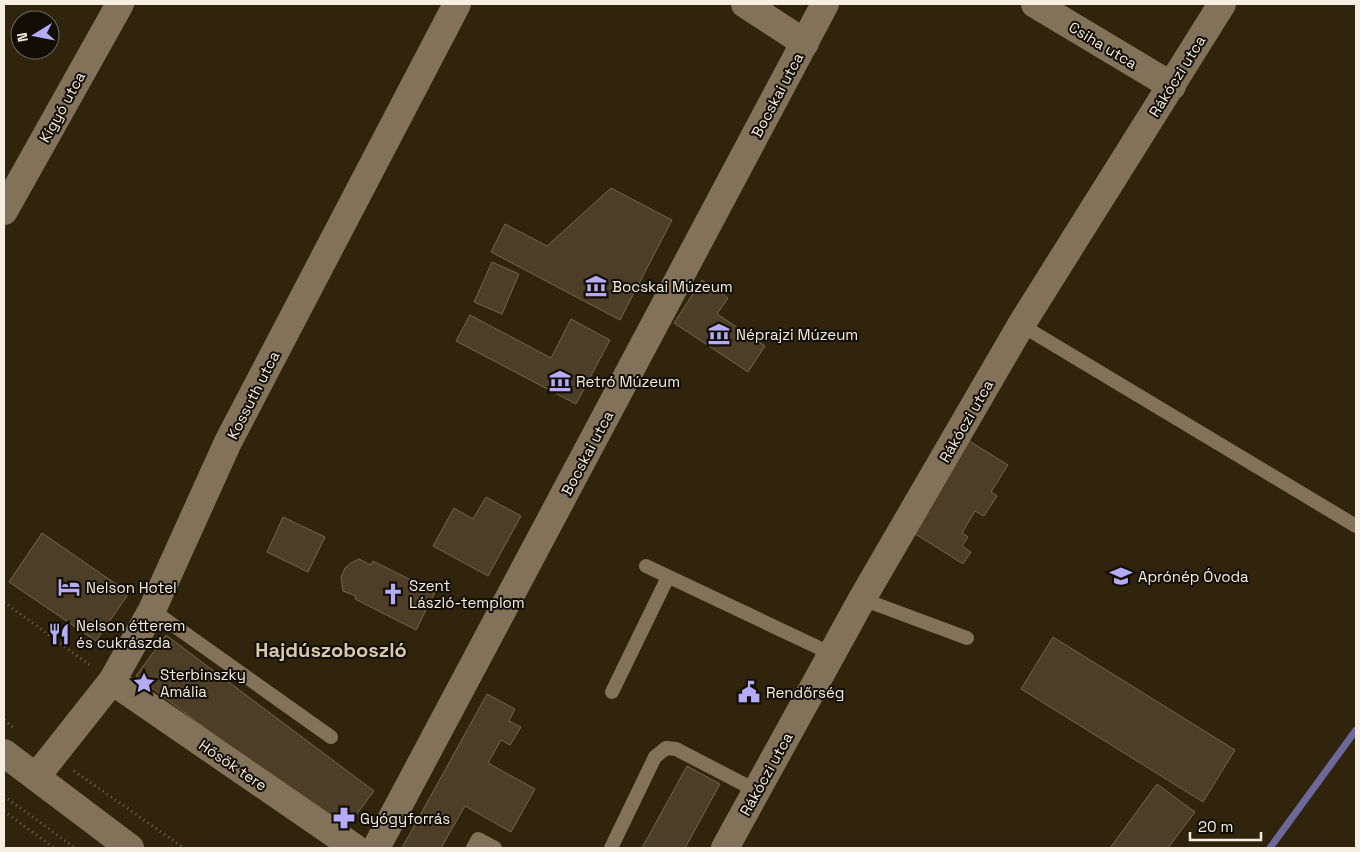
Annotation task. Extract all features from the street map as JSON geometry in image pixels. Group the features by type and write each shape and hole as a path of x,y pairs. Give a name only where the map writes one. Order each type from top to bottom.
{"street":[{"name":"Kígyó utca","path":"4,211 120,4"},
{"name":"Kossuth utca","path":"36,777 112,682 152,610 228,442 457,4"},
{"path":"745,4 805,43"},
{"name":"Bocskai utca","path":"376,848 825,4"},
{"name":"Csiha utca","path":"1035,4 1172,86"},
{"name":"Rákóczi utca","path":"726,848 862,599 1021,326 1222,4"},
{"name":"Hősök tere","path":"112,682 355,848"},
{"path":"4,753 130,848"}],"lane":[{"path":"1021,326 1356,526"},
{"path":"646,566 832,654"},
{"path":"612,692 668,576"},
{"path":"862,599 967,638"},
{"path":"152,610 331,738"},
{"path":"611,848 655,757 666,748 676,749 757,791"},
{"path":"473,848 478,839 495,848"}],"path":[{"path":"4,602 112,682"},
{"path":"53,756 184,848"},
{"path":"4,796 75,848"},
{"path":"4,811 54,848"}],"building":[{"name":"Bocskai Múzeum","path":"611,188 672,220 620,320 491,252 505,224 547,246"},
{"path":"492,262 519,274 502,314 474,302"},
{"name":"Néprajzi Múzeum","path":"702,280 728,298 717,314 765,346 748,372 674,323"},
{"name":"Retró Múzeum","path":"470,315 551,358 571,319 610,340 576,404 456,341"},
{"path":"966,439 1008,465 991,492 997,496 984,516 975,511 962,533 968,537 962,546 971,552 963,564 909,530"},
{"path":"486,497 521,516 488,576 433,546 454,508 473,519"},
{"path":"283,517 325,537 308,572 267,552"},
{"name":"Nelson Hotel","path":"42,533 129,593 96,641 9,582"},
{"name":"Szent László-templom","path":"359,559 371,565 373,561 435,592 416,630 355,599 356,596 343,591 341,577 345,568"},
{"path":"166,635 374,791 343,832 136,676"},
{"path":"1053,637 1235,750 1203,802 1021,689"},
{"path":"487,694 515,709 509,721 521,727 510,745 501,740 488,763 535,789 511,832 465,806 441,848 402,848"},
{"path":"687,766 720,784 685,848 642,848"},
{"path":"1157,784 1195,812 1168,848 1110,848"}],"waterway":[{"path":"1270,848 1356,730"}],"place":[{"name":"Bocskai Múzeum","path":"596,286"},
{"name":"Néprajzi Múzeum","path":"719,334"},
{"name":"Retró Múzeum","path":"560,381"},
{"name":"Aprónép Óvoda","path":"1121,576"},
{"name":"Nelson Hotel","path":"69,587"},
{"name":"Szent László-templom","path":"393,594"},
{"name":"Nelson étterem és cukrászda","path":"59,634"},
{"name":"Sterbinszky Amália","path":"144,683"},
{"name":"Rendőrség","path":"749,692"},
{"name":"Gyógyforrás","path":"344,818"}],"district":[{"name":"Hajdúszoboszló","path":"331,650"}]}
